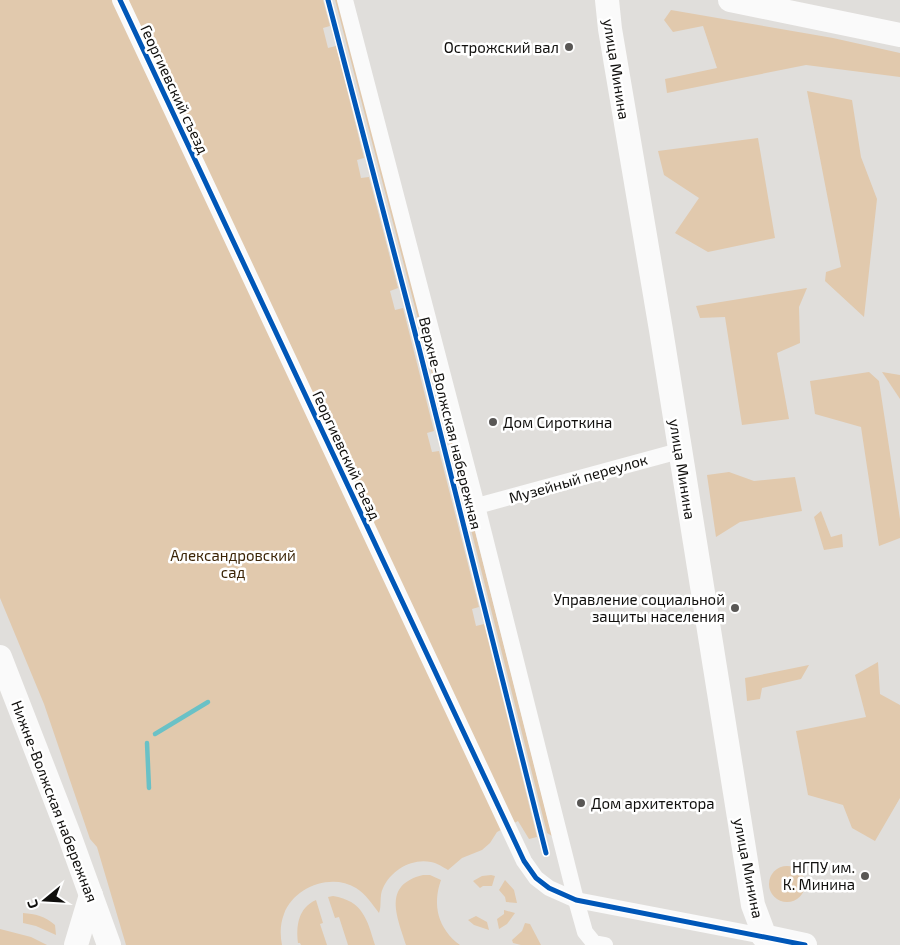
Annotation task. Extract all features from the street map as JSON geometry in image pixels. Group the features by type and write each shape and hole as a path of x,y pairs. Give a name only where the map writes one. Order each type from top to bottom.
{"street":[{"name":"Георгиевский съезд","path":"120,0 524,861 542,883 576,900 762,942"},
{"name":"Верхне-Волжская набережная","path":"345,0 477,506 576,900 585,932 594,943 605,945"},
{"name":"улица Минина","path":"607,0 610,29 661,330 752,896 762,942"},
{"path":"730,0 900,35"},
{"name":"Музейный переулок","path":"477,506 679,451"},
{"name":"Нижне-Волжская набережная","path":"0,657 38,752 109,945"},
{"path":"76,945 91,895"},
{"path":"762,942 805,945"}],"green space":[{"name":"Александровский сад","path":"0,0 323,0 330,26 323,28 328,48 336,46 364,158 357,160 361,178 369,177 398,288 390,291 395,310 403,308 434,431 427,433 432,452 439,451 479,607 472,609 476,626 484,624 537,837 529,839 518,821 497,832 490,843 482,850 462,858 448,870 435,863 424,861 403,867 391,876 383,888 379,913 369,899 356,888 336,882 314,885 296,896 284,914 281,933 282,945 126,945 97,847 90,839 44,704 0,598"},
{"path":"335,0 339,0 552,836 547,833 425,346"},
{"path":"671,10 833,38 900,53 900,77 806,65 667,93 665,79 717,68 703,26 673,32 664,20"},
{"path":"807,91 852,100 861,157 877,199 864,317 825,281 826,272 841,267"},
{"path":"758,138 775,238 708,252 675,233 699,198 664,175 658,151"},
{"path":"807,288 799,307 800,343 777,353 789,419 742,425 725,317 700,318 696,306"},
{"path":"869,372 879,381 900,519 900,538 879,546 861,427 815,414 810,381"},
{"path":"882,372 900,375 900,399"},
{"path":"729,472 754,481 795,477 802,511 740,522 716,537 707,475"},
{"path":"821,511 831,537 842,534 843,547 824,550 814,517"},
{"path":"878,662 880,694 900,705 900,798 875,841 852,828 843,805 808,795 796,731 866,717 855,675"},
{"path":"809,665 801,679 762,688 760,699 747,701 745,678"},
{"path":"787,866 799,872 805,884 799,896 787,902 775,896 769,884 775,872"},
{"path":"423,875 430,875 441,880 437,898 439,916 446,932 460,945 406,945 397,913 397,894 402,886 410,880"},
{"path":"482,876 495,876 492,886 480,888 473,881"},
{"path":"505,880 514,890 517,903 506,902 505,897 499,890"},
{"path":"328,897 343,898 357,907 366,919 375,945 348,945 339,917 335,918"},
{"path":"316,900 323,923 320,924 327,945 301,945 298,943 297,937 300,918 305,908"},
{"path":"504,910 515,913 507,924 499,929 497,919 504,914"},
{"path":"23,913 47,919 55,925 56,935 36,926 23,923"},
{"path":"476,916 487,922 489,930 474,925 468,920"},
{"path":"525,923 530,924 541,945 513,943 512,940 522,931"},
{"path":"0,929 31,937 47,945 0,945"}],"waterway":[{"path":"155,734 208,702"},
{"path":"147,743 149,788"}],"cycle path":[{"path":"120,0 524,861 536,878 549,888 576,900 805,945"},
{"path":"328,0 419,348 546,853"}],"place":[{"name":"Острожский вал","path":"569,47"},
{"name":"Дом Сироткина","path":"493,422"},
{"name":"Управление социальной защиты населения","path":"735,608"},
{"name":"Дом архитектора","path":"581,803"},
{"name":"НГПУ им. К. Минина","path":"865,876"}]}
